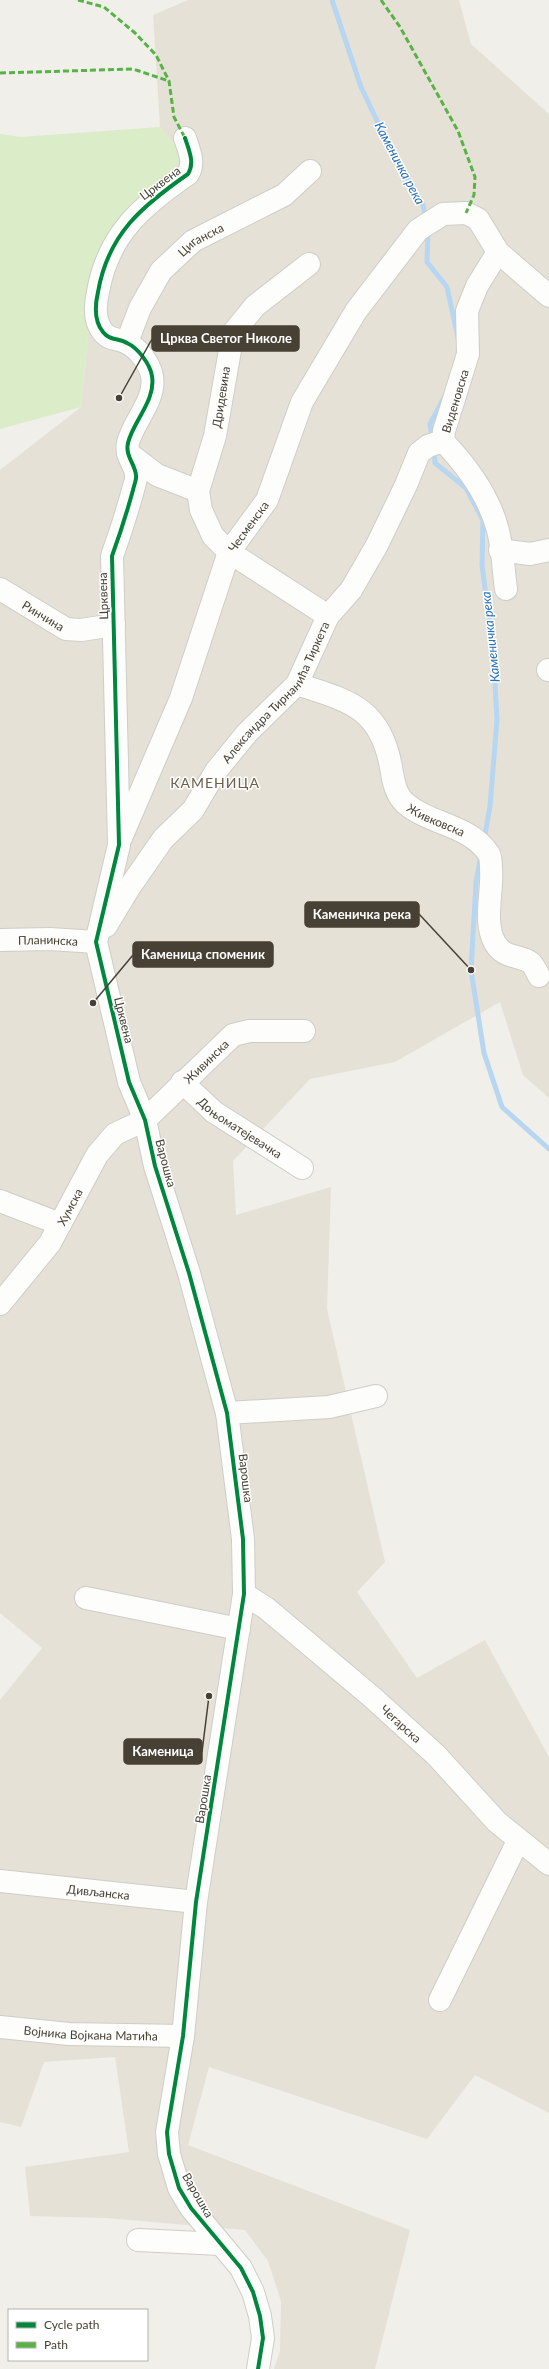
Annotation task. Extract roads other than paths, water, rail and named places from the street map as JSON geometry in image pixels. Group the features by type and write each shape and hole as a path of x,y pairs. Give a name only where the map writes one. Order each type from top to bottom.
{"street":[{"name":"Црквена","path":"145,1120 129,1082 96,942 119,845 112,556 127,514 136,475 128,453 128,444 151,395 152,376 143,357 127,342 109,338 102,332 97,320 95,305 102,270 120,233 146,204 188,174 192,163 185,138"},
{"name":"Циганска","path":"127,342 140,308 161,271 193,241 284,196 310,171"},
{"name":"Чесменска","path":"119,845 181,698 229,552 268,500 302,402 356,311 418,230 443,214 466,213 478,219 498,252"},
{"path":"498,252 549,296"},
{"name":"Виденовска","path":"498,252 477,286 467,311 468,354 444,431 443,441 461,460 484,496 498,528 506,589"},
{"name":"Дридевина","path":"308,264 255,306 233,333 215,436 198,491 202,510 213,536 229,552 328,616"},
{"name":"Александра Тирнанића Тиркета","path":"96,942 129,888 163,839 193,810 216,771 247,733 297,684 328,616 351,590 377,545 406,485 419,453 428,446 443,441"},
{"path":"128,453 157,475 198,491"},
{"path":"500,550 530,554 549,550"},
{"name":"Ринчина","path":"0,589 66,628 81,630 114,625"},
{"name":"Живковска","path":"297,684 345,700 372,718 387,746 397,792 405,803 476,839 490,855 492,883 489,926 495,943 506,955 530,963 539,976"},
{"name":"Планинска","path":"0,940 50,939 96,942"},
{"name":"Живинска","path":"145,1120 182,1082 233,1035 249,1030 304,1031"},
{"name":"Доњоматејевачка","path":"182,1082 214,1112 302,1168"},
{"name":"Хумска","path":"0,1304 50,1242 97,1155 115,1134 145,1120"},
{"name":"Варошка","path":"145,1120 155,1166 189,1273 227,1413 243,1539 244,1594 196,1902 183,2036 167,2132 169,2154 179,2188 191,2208 241,2268 253,2292 260,2316 263,2338 258,2369"},
{"path":"0,1201 60,1224"},
{"path":"227,1413 329,1407 376,1396"},
{"name":"Чегарска","path":"244,1594 266,1608 372,1696 436,1754 497,1822 549,1864"},
{"path":"86,1598 239,1629"},
{"path":"440,2000 518,1840"},
{"name":"Дивљанска","path":"0,1881 196,1902"},
{"name":"Војника Војкана Матића","path":"0,2027 69,2034 183,2036"},
{"path":"138,2240 220,2244"}],"waterway":[{"name":"Каменичка река","path":"332,0 361,87 392,152 423,205 426,219"},
{"name":"Каменичка река","path":"428,230 427,262 447,287 458,338"},
{"name":"Каменичка река","path":"432,438 430,424 445,396"},
{"name":"Каменичка река","path":"434,450 435,463 466,488 483,520 482,565 493,650 497,720 490,806 484,840"},
{"name":"Каменичка река","path":"481,855 476,883 471,970 484,1053 502,1107 549,1149"}],"place":[{"name":"Црква Светог Николе","path":"119,398"},
{"name":"Каменичка река","path":"471,970"},
{"name":"Каменица споменик","path":"93,1003"},
{"name":"Каменица","path":"209,1696"}],"district":[{"name":"КАМЕНИЦА","path":"215,782"}]}
